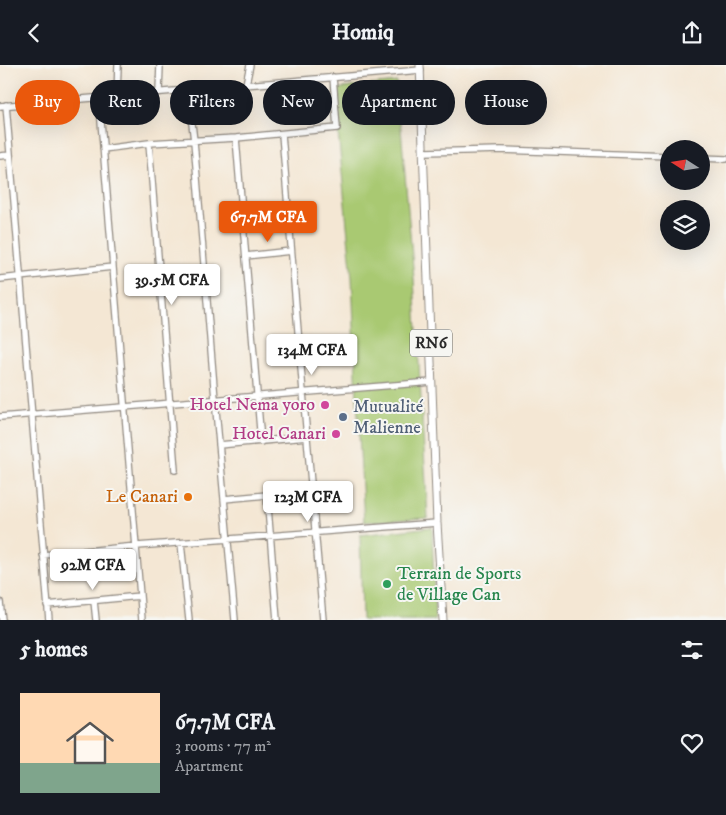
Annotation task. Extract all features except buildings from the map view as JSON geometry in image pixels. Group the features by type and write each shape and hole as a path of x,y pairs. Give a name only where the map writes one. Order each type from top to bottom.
{"main road":[{"name":"RN6","path":"421,67 437,523 443,620"}],"street":[{"path":"118,65 118,80"},
{"path":"159,80 160,65"},
{"path":"247,80 250,65"},
{"path":"253,83 421,67"},
{"path":"103,149 148,143 236,138 337,128 333,77"},
{"path":"48,620 10,155 3,106 90,98"},
{"path":"101,125 142,620"},
{"path":"192,125 235,620"},
{"path":"282,134 302,392 323,620"},
{"path":"236,138 261,441"},
{"path":"148,143 175,470"},
{"path":"424,152 501,149 660,156"},
{"path":"0,156 10,155"},
{"path":"710,158 726,159"},
{"path":"246,255 292,251"},
{"path":"0,279 113,267"},
{"path":"0,417 432,382"},
{"path":"219,445 307,437"},
{"path":"224,499 312,491"},
{"path":"267,495 277,620"},
{"path":"43,555 437,523"},
{"path":"180,543 189,620"},
{"path":"47,605 140,596"},
{"path":"94,601 96,620"},
{"path":"0,602 2,620"}],"green space":[{"path":"342,88 342,125 401,125 414,279 428,518 364,522 352,278 334,89"},
{"path":"432,527 435,620 362,620 360,535"}],"place":[{"name":"Hotel Nema yoro","path":"325,405"},
{"name":"Mutualité Malienne","path":"343,417"},
{"name":"Hotel Canari","path":"336,434"},
{"name":"Le Canari","path":"188,497"},
{"name":"Terrain de Sports de Village Can","path":"387,584"}]}
